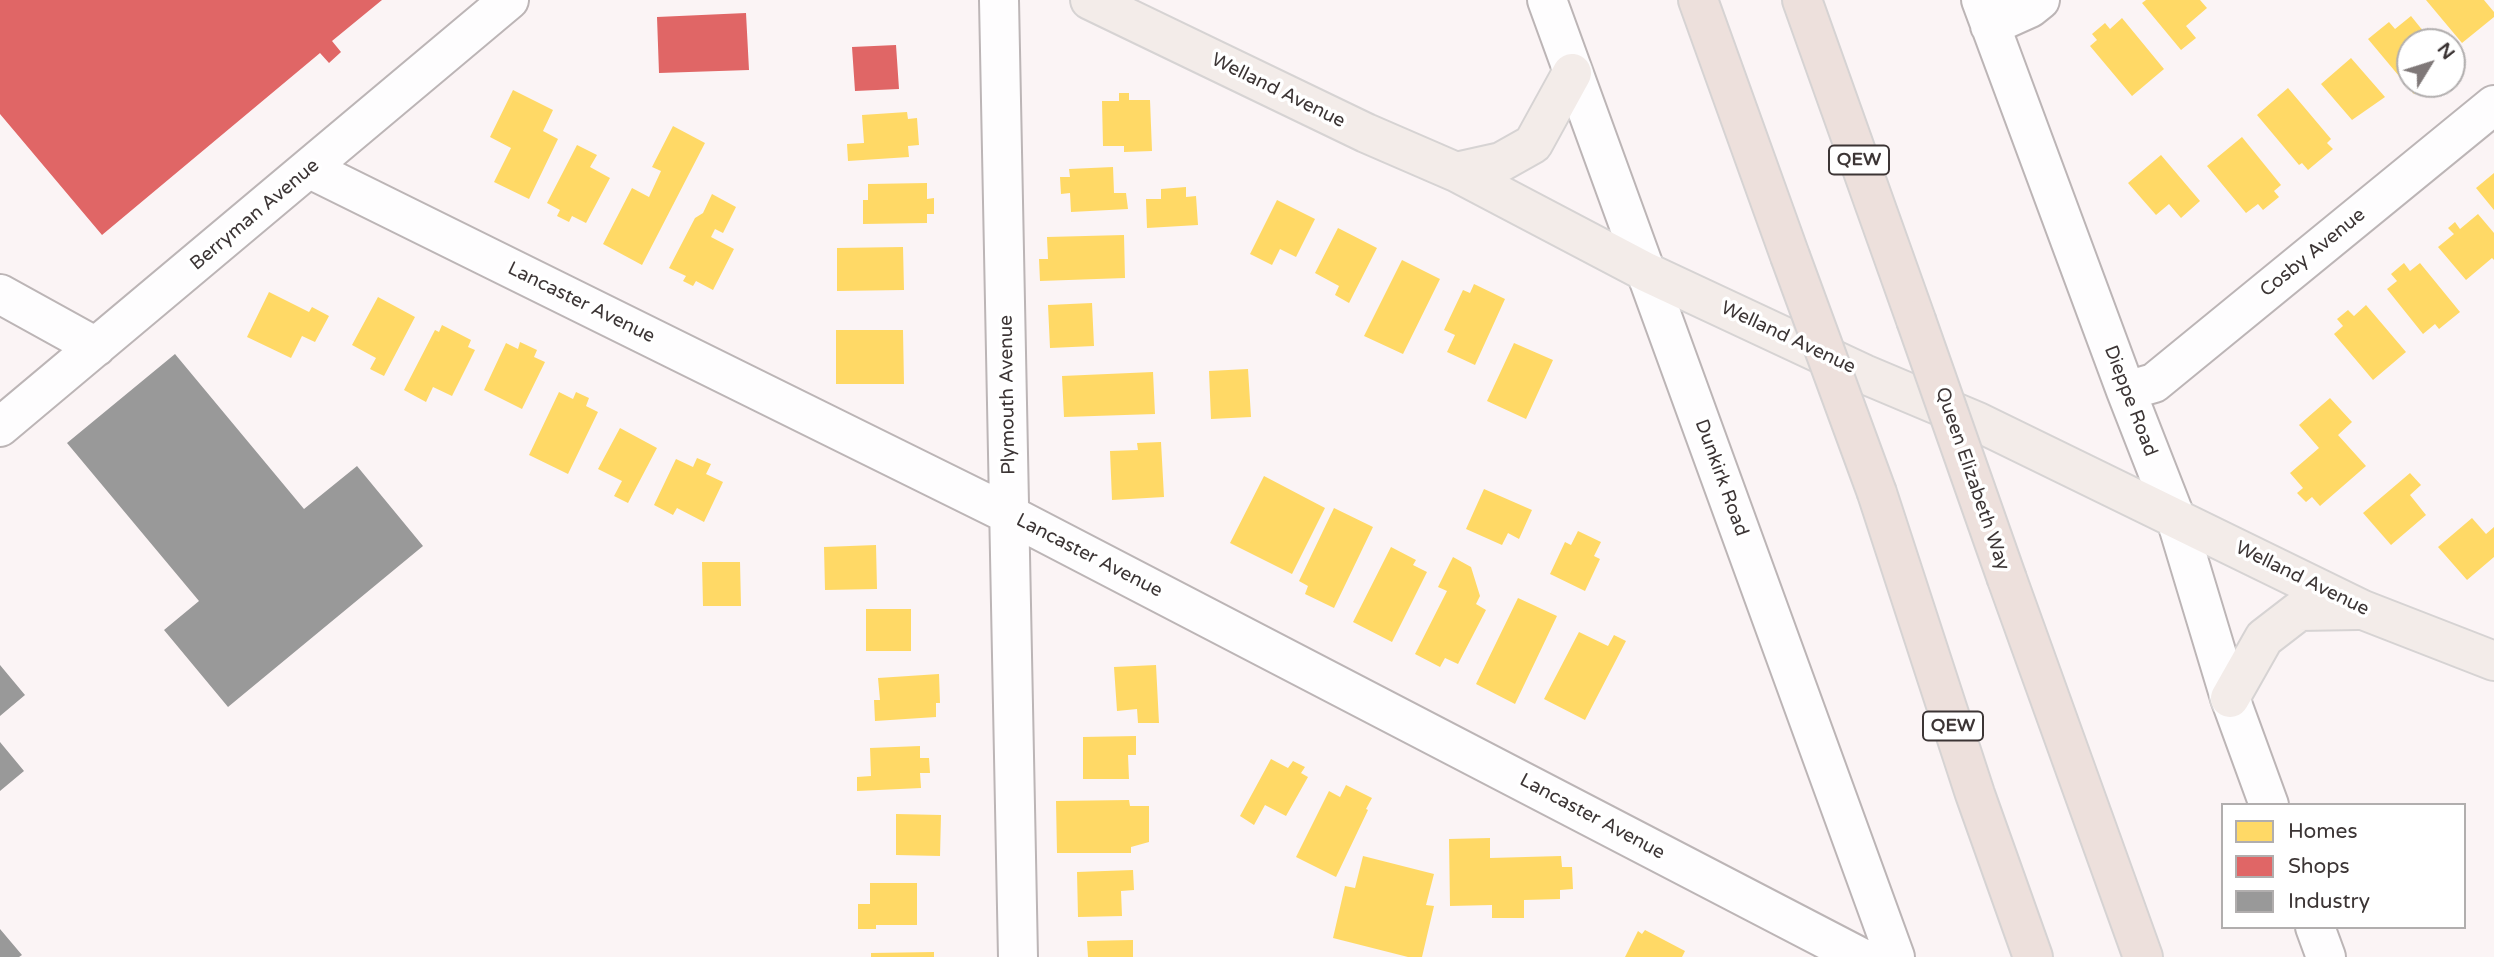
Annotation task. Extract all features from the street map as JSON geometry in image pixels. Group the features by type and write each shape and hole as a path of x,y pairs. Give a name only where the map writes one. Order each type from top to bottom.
{"highway":[{"name":"QEW","path":"1698,0 1877,493 1975,794 2033,957"},
{"name":"Queen Elizabeth Way","path":"1802,0 2143,957"}],"main road":[{"name":"Welland Avenue","path":"1090,0 1366,133 1456,172 1646,272 1864,374 1978,422 2363,610 2490,654"},
{"path":"1456,172 1501,162 1533,144 1572,73"},
{"path":"2230,698 2264,638 2300,611 2363,610"}],"street":[{"name":"Berryman Avenue","path":"0,427 509,0"},
{"name":"Plymouth Avenue","path":"999,0 1018,957"},
{"name":"Dunkirk Road","path":"1547,0 1895,957"},
{"path":"1985,13 2030,8 2040,0"},
{"name":"Dieppe Road","path":"1985,13 2176,519 2230,698 2268,803"},
{"name":"Cosby Avenue","path":"2126,391 2154,383 2494,105"},
{"name":"Lancaster Avenue","path":"310,169 1010,514 1860,957"},
{"path":"0,294 96,347"},
{"path":"2316,929 2326,957"}],"building: Homes":[{"path":"2146,0 2200,0 2207,8 2186,26 2196,38 2181,50 2142,3"},
{"path":"2426,0 2484,0 2494,12 2494,17 2466,40 2466,28 2449,28"},
{"path":"2411,16 2421,28 2396,28"},
{"path":"2122,18 2164,69 2132,96 2090,46 2097,40 2092,34 2105,23 2110,29"},
{"path":"2389,22 2395,29 2396,72 2368,39"},
{"path":"2351,58 2385,97 2352,120 2321,84"},
{"path":"2288,88 2331,139 2327,143 2333,149 2308,170 2302,163 2299,165 2257,115"},
{"path":"513,90 553,110 543,131 558,139 529,199 494,182 511,148 490,137"},
{"path":"1119,93 1129,93 1129,100 1150,100 1152,151 1124,152 1124,146 1103,146 1102,101 1119,101"},
{"path":"907,112 908,119 917,118 919,145 908,146 909,157 848,161 847,144 864,143 862,115"},
{"path":"673,126 705,143 642,265 603,244 632,188 649,197 661,171 652,167"},
{"path":"2242,137 2281,185 2274,191 2279,197 2263,210 2258,204 2246,213 2207,166"},
{"path":"577,145 597,155 590,167 610,178 586,223 572,216 569,222 557,216 560,210 547,203"},
{"path":"2161,155 2200,201 2181,218 2169,204 2156,215 2128,183"},
{"path":"1113,167 1114,193 1126,193 1128,209 1071,212 1070,193 1061,194 1060,177 1070,177 1069,169"},
{"path":"2494,173 2494,210 2476,188"},
{"path":"927,183 927,199 934,198 934,214 927,214 927,223 863,224 863,200 868,200 868,184"},
{"path":"1186,187 1186,197 1196,196 1198,225 1147,228 1146,199 1161,199 1161,189"},
{"path":"712,194 736,207 723,233 715,229 711,237 734,249 713,290 696,281 693,286 683,281 686,276 669,268 695,218 703,213"},
{"path":"1277,200 1315,219 1296,257 1280,249 1272,265 1250,254"},
{"path":"2478,214 2494,233 2494,260 2492,258 2466,280 2438,247 2454,234 2448,228 2455,222 2460,229"},
{"path":"1338,228 1377,248 1349,303 1335,295 1339,286 1315,273"},
{"path":"1124,235 1125,278 1040,281 1039,259 1048,259 1047,237"},
{"path":"903,247 904,290 837,291 837,248"},
{"path":"1402,260 1440,279 1403,354 1364,336"},
{"path":"2404,263 2410,271 2420,263 2460,312 2439,329 2435,324 2423,334 2387,289 2397,281 2391,274"},
{"path":"1474,284 1505,299 1475,365 1447,352 1455,335 1444,330 1463,290 1470,293"},
{"path":"269,292 309,312 312,307 329,316 315,342 302,336 291,358 247,337"},
{"path":"378,297 415,317 384,376 370,369 376,358 352,345"},
{"path":"1092,303 1094,346 1050,348 1048,305"},
{"path":"2366,305 2406,352 2373,380 2334,334 2343,326 2337,319 2348,310 2354,316"},
{"path":"442,325 471,340 468,347 475,350 452,396 433,387 426,402 404,390 435,330 439,332"},
{"path":"836,330 903,330 904,384 836,384"},
{"path":"520,342 537,350 534,357 545,362 522,409 484,390 506,343 518,349"},
{"path":"1514,343 1553,360 1526,419 1487,401"},
{"path":"1248,369 1251,417 1211,419 1209,371"},
{"path":"1153,372 1155,414 1064,417 1062,376"},
{"path":"559,392 573,399 576,392 589,398 586,406 598,412 568,474 529,455"},
{"path":"2330,398 2352,422 2338,435 2366,466 2320,506 2312,497 2306,502 2297,493 2303,488 2290,473 2319,448 2299,425"},
{"path":"620,428 657,448 628,503 614,496 622,481 598,469"},
{"path":"1161,442 1164,497 1112,500 1110,451 1138,450 1137,443"},
{"path":"697,458 711,464 706,474 723,482 704,522 677,508 673,515 654,505 676,459 693,467"},
{"path":"2410,473 2421,485 2410,495 2426,515 2391,545 2363,513"},
{"path":"1264,476 1325,508 1292,574 1230,543"},
{"path":"1484,489 1532,510 1519,539 1508,533 1502,545 1466,529"},
{"path":"1334,508 1373,527 1334,608 1305,594 1308,586 1299,581"},
{"path":"2472,518 2486,534 2494,527 2494,557 2467,580 2438,547"},
{"path":"1578,531 1601,542 1594,556 1600,559 1585,591 1550,574 1565,542 1571,545"},
{"path":"876,545 877,589 825,590 824,547"},
{"path":"1391,547 1416,560 1413,565 1427,572 1392,642 1353,622"},
{"path":"1453,557 1471,567 1480,596 1476,604 1486,610 1458,664 1445,658 1440,667 1415,654 1447,591 1438,587"},
{"path":"702,562 740,562 741,606 703,606"},
{"path":"1518,598 1557,616 1515,704 1476,684"},
{"path":"866,609 911,609 911,651 866,651"},
{"path":"1579,632 1608,646 1614,635 1626,641 1585,720 1544,699"},
{"path":"1156,665 1159,723 1138,723 1137,709 1117,711 1114,667"},
{"path":"939,674 940,703 936,703 936,717 875,721 874,700 880,700 878,678"},
{"path":"1136,736 1136,755 1128,755 1129,779 1083,779 1083,737"},
{"path":"920,746 920,758 929,758 930,773 920,773 921,788 857,791 857,777 871,776 870,748"},
{"path":"1271,759 1288,768 1293,761 1305,767 1301,773 1308,777 1286,816 1265,805 1254,825 1240,816"},
{"path":"1346,785 1372,798 1336,877 1296,857 1329,791 1340,797"},
{"path":"1129,800 1130,806 1149,806 1149,842 1131,847 1131,853 1057,853 1056,801"},
{"path":"896,814 941,815 940,856 896,855"},
{"path":"1490,838 1490,858 1561,856 1562,867 1572,867 1573,889 1560,890 1560,899 1524,900 1524,918 1492,918 1492,905 1450,906 1449,839"},
{"path":"1363,856 1434,874 1426,905 1434,906 1422,957 1408,957 1333,938 1345,886 1355,888"},
{"path":"1133,870 1134,890 1121,891 1122,916 1078,917 1077,872"},
{"path":"870,883 917,883 917,925 876,925 876,929 858,929 858,904 870,904"},
{"path":"1645,930 1685,951 1682,957 1625,957 1638,931 1642,934"},
{"path":"1133,940 1133,957 1088,957 1087,941"},
{"path":"934,952 934,957 871,957 871,953"}],"building: Shops":[{"path":"0,0 382,0 332,41 341,52 329,63 320,53 102,235 0,114"},
{"path":"746,13 749,70 659,73 657,17"},
{"path":"896,45 899,89 855,91 852,47"}],"building: Industry":[{"path":"175,354 304,509 357,466 423,546 228,707 164,630 199,601 67,443"},
{"path":"0,665 25,695 0,716"},
{"path":"0,742 24,771 0,791"},
{"path":"0,929 22,955 0,957"}]}
